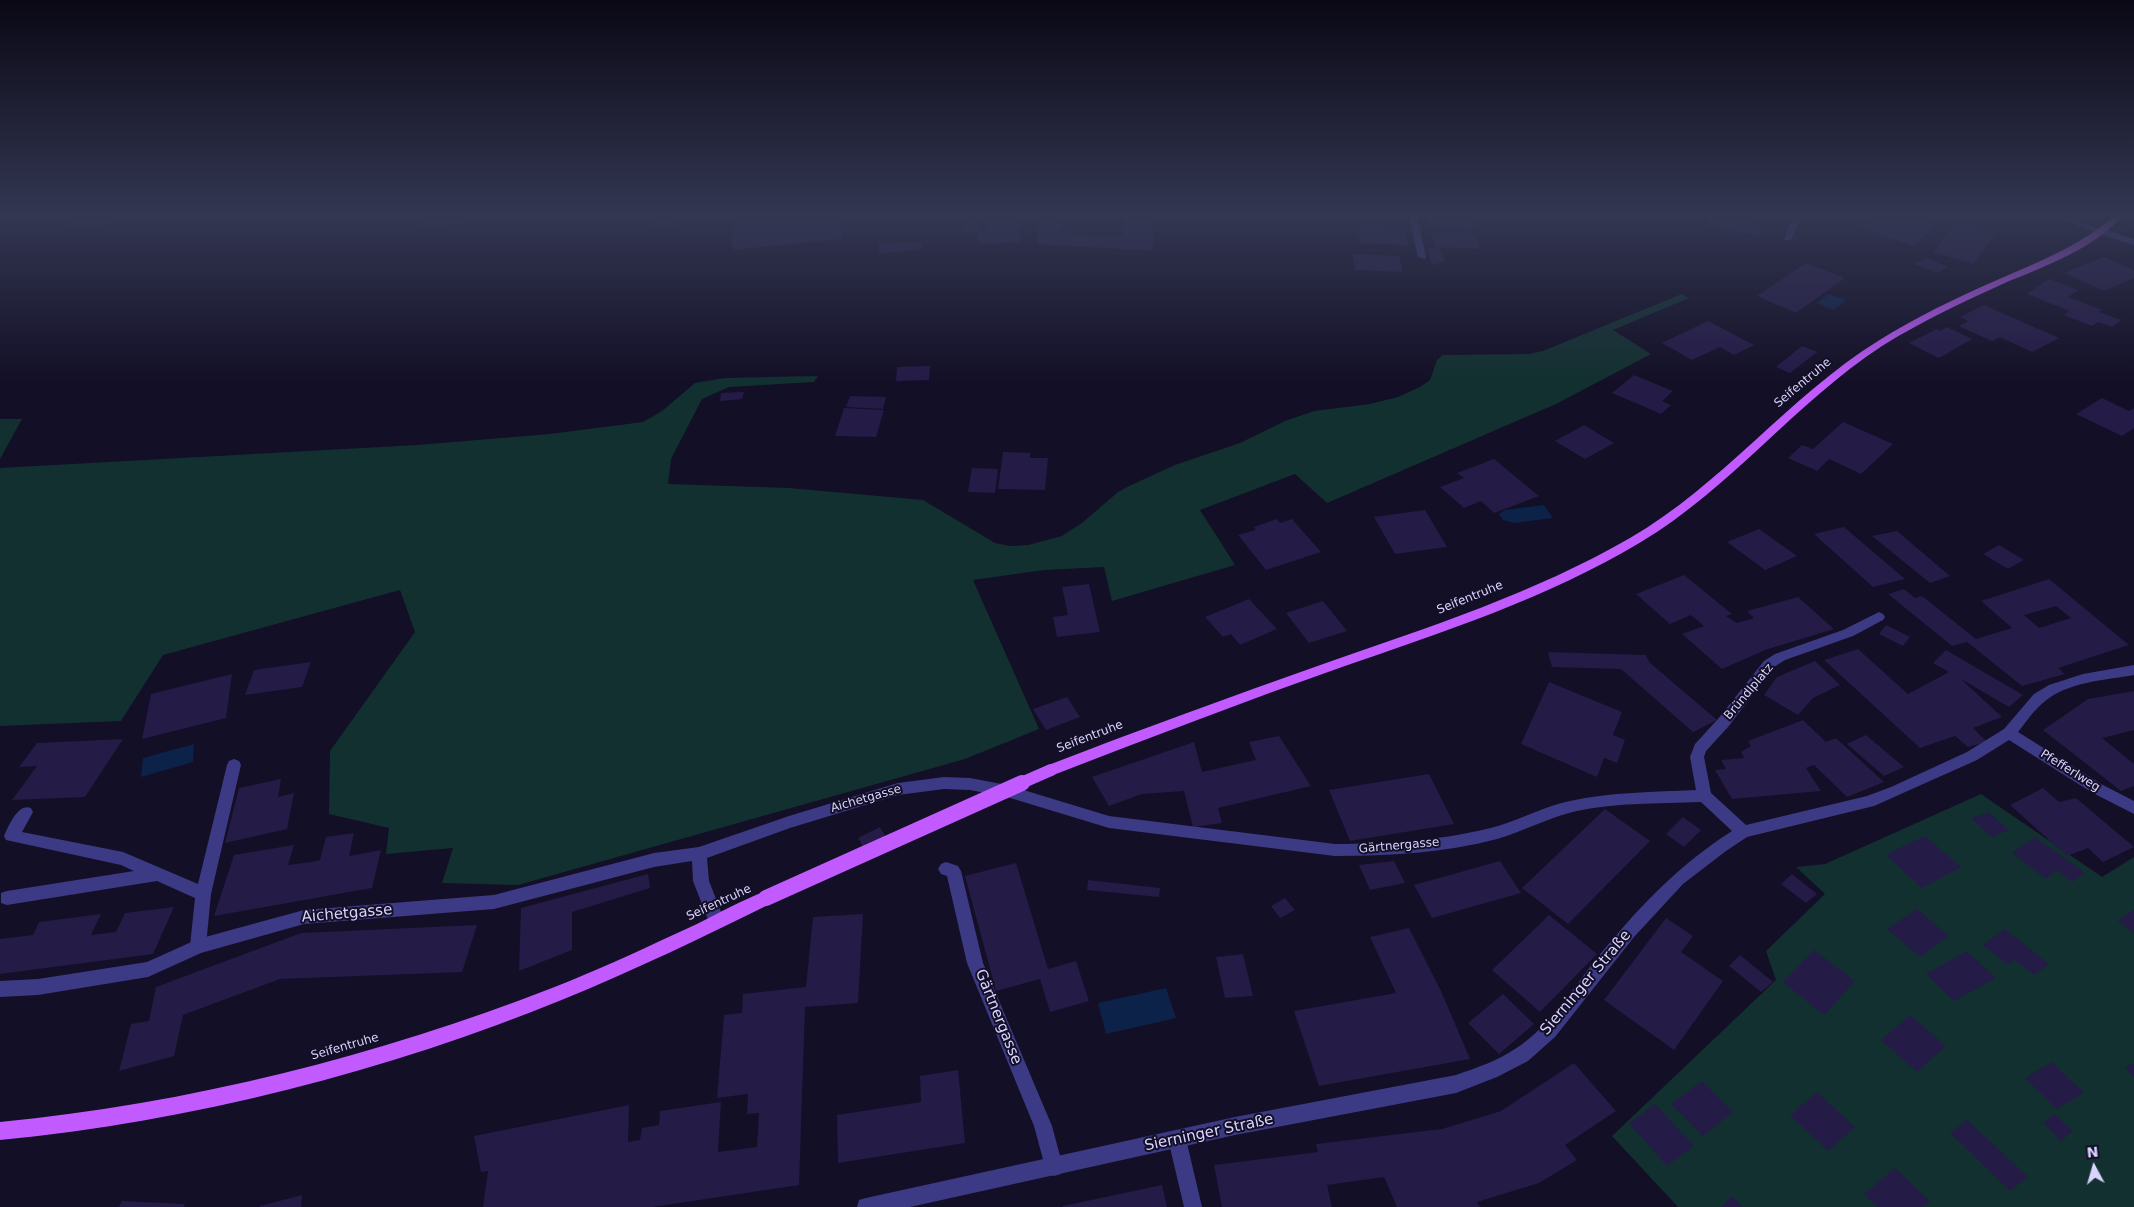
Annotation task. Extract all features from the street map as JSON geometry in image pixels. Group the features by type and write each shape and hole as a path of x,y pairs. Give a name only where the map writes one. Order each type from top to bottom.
{"main road":[{"name":"Seifentruhe","path":"0,1131 44,1127 153,1110 278,1083 374,1056 498,1016 604,974 766,898 1051,770 1212,708 1442,627 1556,581 1637,539 1695,499 1799,407 1875,347 1930,316 2025,272"}],"street":[{"name":"Bründlplatz","path":"1704,796 1697,757 1700,748 1769,664 1780,657 1848,633 1879,618"},
{"name":"Sierninger Straße","path":"866,1207 1054,1168 1177,1139 1456,1084 1491,1071 1522,1055 1549,1031 1628,932 1678,879 1721,846 1743,832 1869,802 1972,756 2008,732 2039,698 2054,689 2083,679 2134,670"},
{"name":"Pfefferlweg","path":"2008,732 2096,788 2134,808"},
{"path":"198,946 203,894 234,765"},
{"name":"Aichetgasse","path":"0,989 38,988 148,969 198,946 304,917 494,902 654,860 699,854 789,822 898,789 944,783 970,784 1008,791 1039,801"},
{"name":"Gärtnergasse","path":"1039,801 1074,814 1109,822 1287,845 1351,850 1458,841 1498,832 1568,808 1600,801 1704,796"},
{"path":"1704,796 1743,832"},
{"path":"26,812 11,836 123,859 203,894"},
{"path":"699,854 701,880 717,922"},
{"name":"Gärtnergasse","path":"946,868 953,871 975,963 1043,1126 1054,1168"},
{"path":"6,898 158,874"},
{"path":"1177,1139 1193,1207"}],"green space":[{"path":"1682,294 1689,298 1613,330 1651,354 1556,404 1327,503 1295,474 1200,510 1235,565 1112,601 1104,567 1044,570 973,580 1039,729 965,759 518,885 442,883 453,848 386,854 389,828 329,814 330,751 415,632 400,590 163,655 121,721 0,726 0,468 417,445 550,434 643,422 662,411 695,383 725,378 818,376 814,382 729,387 702,399 671,459 668,484 789,488 923,500 995,543 1010,546 1028,545 1062,536 1082,523 1118,492 1175,465 1240,443 1285,421 1314,411 1370,404 1398,397 1420,387 1430,380 1437,360 1443,355 1529,354 1543,351"},
{"path":"0,419 22,419 0,459"},
{"path":"1981,794 2102,877 2134,857 2134,1207 1678,1207 1612,1136 1776,980 1766,951 1825,894 1796,867 1825,864"}],"water":[{"path":"1829,294 1846,300 1834,310 1817,303"},
{"path":"1544,505 1553,518 1514,523 1503,520 1499,514 1505,510"},
{"path":"194,744 193,762 141,777 143,758"},
{"path":"1166,988 1176,1018 1106,1034 1098,1003"}],"building":[{"path":"1792,272 1830,272 1845,278 1796,313 1757,296"},
{"path":"2134,272 2134,278 2104,291 2064,273"},
{"path":"2049,279 2078,290 2068,297 2102,310 2099,312 2121,320 2112,327 2098,322 2092,326 2064,315 2069,311 2027,294"},
{"path":"1984,305 2059,338 2032,352 2000,337 1992,341 1959,326 1968,321 1960,317"},
{"path":"1708,321 1754,345 1734,355 1720,347 1692,360 1662,343"},
{"path":"1947,327 1972,339 1939,358 1909,343 1937,329 1940,331"},
{"path":"1802,346 1817,352 1790,373 1776,367"},
{"path":"930,366 929,380 896,381 897,367"},
{"path":"1634,375 1673,391 1662,401 1671,405 1661,414 1612,393"},
{"path":"744,392 742,399 720,401 721,393"},
{"path":"850,396 886,397 883,409 846,407"},
{"path":"2102,398 2129,411 2134,408 2134,428 2122,436 2076,414"},
{"path":"844,408 884,410 876,437 835,436"},
{"path":"1843,422 1893,444 1861,474 1829,459 1817,471 1788,458 1802,445 1813,449"},
{"path":"1584,425 1614,443 1585,459 1555,441"},
{"path":"1003,452 1030,453 1030,458 1048,458 1045,490 998,489"},
{"path":"1494,459 1539,496 1494,513 1481,501 1464,508 1440,487 1464,478 1457,473"},
{"path":"972,468 998,469 995,493 968,492"},
{"path":"1425,510 1447,547 1395,554 1374,517"},
{"path":"1277,519 1280,523 1292,519 1321,552 1266,570 1238,535 1256,530 1254,527"},
{"path":"1844,527 1905,579 1873,587 1814,534"},
{"path":"1759,529 1797,556 1765,570 1727,542"},
{"path":"1897,531 1950,576 1930,583 1872,536"},
{"path":"1999,545 2024,560 2008,569 1983,554"},
{"path":"1684,575 1732,614 1726,616 1737,623 1754,618 1747,611 1798,597 1834,629 1765,650 1722,669 1682,634 1704,626 1691,615 1670,624 1636,594"},
{"path":"2049,579 2129,645 2058,668 2065,674 2022,686 1967,642 1952,646 1888,594 1904,589 1915,598 1922,596 1976,639 2012,628 1981,601","holes":["2056,606 2071,618 2039,628 2024,615"]},
{"path":"1089,584 1100,632 1057,637 1053,617 1068,615 1062,587"},
{"path":"1249,599 1277,629 1240,645 1231,634 1223,637 1205,617"},
{"path":"1323,601 1347,631 1309,643 1286,613"},
{"path":"1886,625 1910,637 1903,646 1879,634"},
{"path":"1858,649 1908,694 1949,672 1933,663 1946,650 2023,695 2009,707 1961,679 2002,717 1973,728 1987,742 1968,747 1955,736 1920,748 1824,660"},
{"path":"1548,652 1646,655 1649,662 1717,720 1693,732 1621,669 1552,667"},
{"path":"1815,661 1840,685 1813,698 1798,715 1764,695 1777,677"},
{"path":"311,662 302,687 245,695 254,670"},
{"path":"232,674 226,718 142,739 151,694"},
{"path":"1549,682 1622,712 1613,735 1625,740 1617,763 1604,758 1597,777 1521,744"},
{"path":"2134,691 2134,730 2102,738 2134,764 2134,786 2121,791 2043,730 2088,699"},
{"path":"1067,697 1080,717 1046,730 1033,709"},
{"path":"1803,720 1826,742 1836,738 1884,782 1847,797 1814,765 1806,768 1821,791 1732,799 1715,770 1726,769 1721,760 1744,758 1741,752 1751,746 1748,741"},
{"path":"1866,735 1904,767 1884,776 1847,744"},
{"path":"1279,736 1311,786 1218,808 1222,823 1193,827 1184,791 1142,794 1109,806 1092,777 1194,742 1202,772 1256,760 1249,742"},
{"path":"123,739 85,797 12,800 37,766 19,767 37,743"},
{"path":"1429,774 1454,824 1350,841 1329,790"},
{"path":"281,779 278,797 294,793 287,829 225,843 239,788"},
{"path":"2043,788 2059,802 2076,798 2134,847 2103,862 2088,848 2067,856 2010,805"},
{"path":"1605,809 1650,841 1568,924 1522,888"},
{"path":"1988,812 2009,830 1991,837 1971,818"},
{"path":"1683,817 1701,830 1684,847 1666,834"},
{"path":"880,827 887,839 865,850 858,838"},
{"path":"354,833 349,856 381,850 372,888 214,916 234,855 294,845 288,865 311,862 320,860 326,837"},
{"path":"1925,836 1961,867 1922,888 1886,855"},
{"path":"2035,837 2085,873 2072,882 2057,870 2046,879 2012,853"},
{"path":"1394,861 1405,883 1370,890 1359,865"},
{"path":"1500,861 1521,893 1432,918 1414,885"},
{"path":"1016,863 1048,969 1076,961 1089,1001 1050,1012 1040,979 996,991 965,876"},
{"path":"648,874 650,888 572,912 572,950 519,971 521,908"},
{"path":"1792,874 1817,894 1806,903 1781,884"},
{"path":"1088,880 1160,888 1159,897 1087,890"},
{"path":"1285,898 1295,910 1280,918 1271,906"},
{"path":"174,907 153,954 0,974 0,939 33,935 39,922 101,914 91,935 116,932 125,913"},
{"path":"1917,909 1949,936 1920,957 1887,929"},
{"path":"2134,910 2134,933 2118,921"},
{"path":"863,914 858,1003 805,1007 799,1185 653,1207 483,1207 488,1171 481,1172 474,1136 629,1105 628,1142 640,1140 642,1128 659,1125 660,1111 721,1102 718,1152 757,1147 759,1113 747,1114 748,1094 717,1098 724,1015 742,1013 743,994 806,987 813,917"},
{"path":"1549,915 1597,954 1540,1012 1492,970"},
{"path":"1666,918 1693,936 1681,952 1723,981 1674,1050 1604,1000"},
{"path":"477,925 462,972 280,979 183,1015 174,1056 119,1071 131,1024 149,1021 156,987 301,933"},
{"path":"1409,928 1441,991 1470,1059 1319,1086 1294,1011 1396,993 1370,937"},
{"path":"2005,929 2049,964 2034,975 2015,960 2008,965 1983,945"},
{"path":"1814,950 1855,981 1824,1015 1783,982"},
{"path":"1967,951 1996,978 1954,1001 1926,974"},
{"path":"1243,954 1253,996 1225,998 1216,957"},
{"path":"1740,955 1773,982 1761,992 1729,966"},
{"path":"1503,994 1534,1024 1499,1054 1468,1023"},
{"path":"1910,1015 1946,1046 1917,1072 1881,1040"},
{"path":"2052,1062 2084,1093 2057,1109 2025,1078"},
{"path":"1574,1063 1616,1111 1565,1145 1577,1160 1539,1183 1477,1202 1480,1207 1397,1207 1384,1177 1327,1185 1332,1207 1222,1207 1214,1165 1318,1152 1316,1144 1442,1129 1501,1111"},
{"path":"2134,1063 2134,1077 2125,1068"},
{"path":"958,1070 965,1143 838,1163 837,1115 921,1102 920,1076"},
{"path":"1702,1081 1733,1112 1703,1136 1671,1104"},
{"path":"1817,1092 1855,1127 1828,1151 1790,1115"},
{"path":"1655,1104 1694,1146 1667,1166 1629,1123"},
{"path":"2054,1114 2073,1131 2061,1141 2043,1123"},
{"path":"1967,1120 2028,1177 2010,1191 1950,1133"},
{"path":"1895,1168 1930,1201 1923,1207 1877,1207 1864,1194"},
{"path":"1162,1185 1167,1207 1063,1207 1063,1206"},
{"path":"302,1195 301,1207 260,1207 260,1206"},
{"path":"1732,1196 1742,1207 1721,1207"},
{"path":"122,1201 185,1204 184,1207 119,1207"}]}
